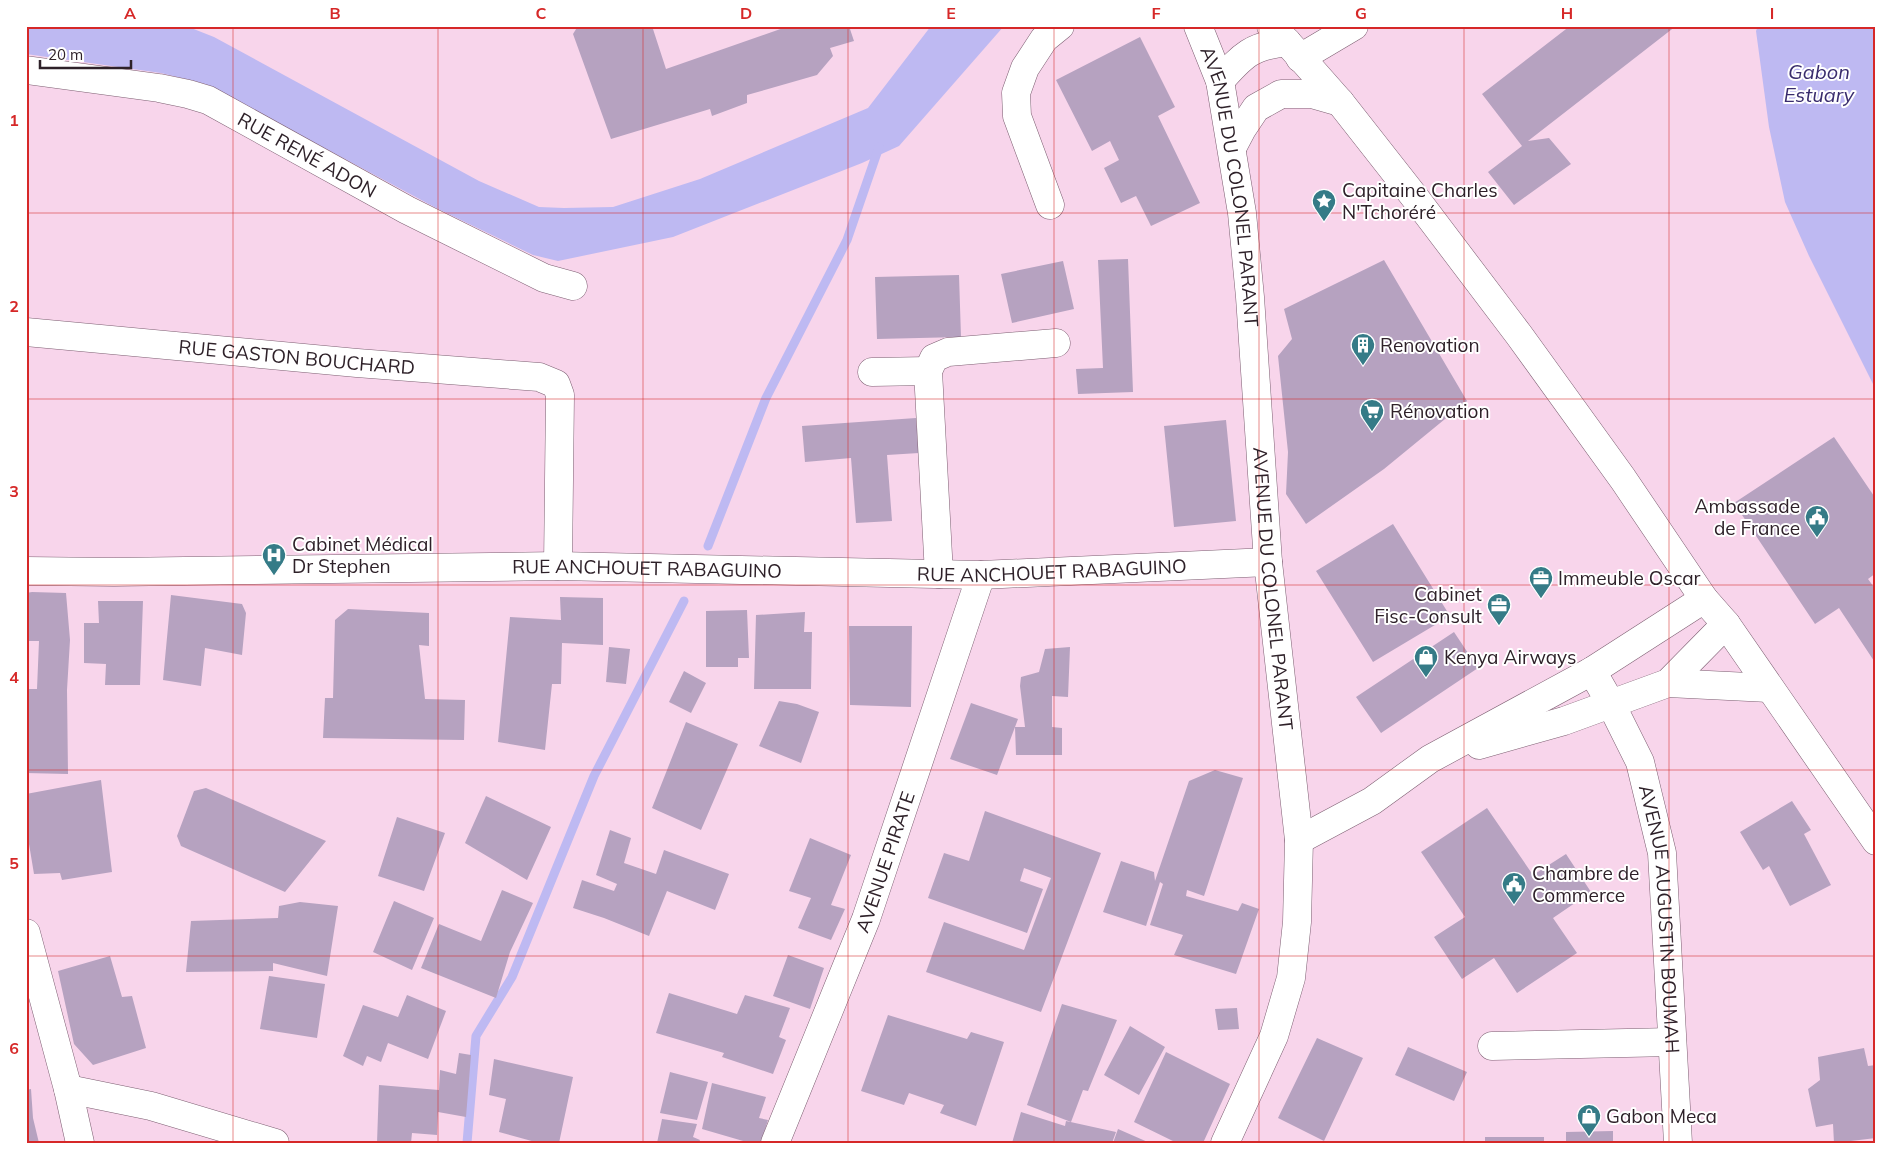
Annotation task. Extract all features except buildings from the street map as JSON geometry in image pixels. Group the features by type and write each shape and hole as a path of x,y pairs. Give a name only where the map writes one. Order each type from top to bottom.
{"street":[{"path":"1050,205 1017,116 1016,93 1025,68 1044,39 1060,26"},
{"name":"AVENUE DU COLONEL PARANT","path":"1198,26 1220,81 1242,213 1250,296 1268,562 1299,840 1297,922 1291,978 1274,1036 1225,1143"},
{"path":"1220,81 1236,62 1266,44 1286,42 1354,26"},
{"path":"1286,42 1340,102 1519,335 1623,480 1704,598 1726,624 1876,841"},
{"name":"RUE RENÉ ADON","path":"26,70 159,88 208,100 407,210 544,278 574,286"},
{"path":"1232,148 1256,108 1281,94 1312,94 1340,102"},
{"name":"RUE GASTON BOUCHARD","path":"26,332 357,363 539,377 556,384 560,396 558,566"},
{"path":"939,574 928,371 934,358 948,352 1056,343"},
{"path":"872,372 928,371"},
{"name":"RUE ANCHOUET RABAGUINO","path":"26,571 106,572 558,566 981,575 1268,562"},
{"name":"AVENUE PIRATE","path":"775,1143 866,918 981,575"},
{"path":"1299,840 1372,801 1430,759 1592,671 1704,598"},
{"path":"1668,683 1726,624"},
{"name":"AVENUE AUGUSTIN BOUMAH","path":"1592,671 1640,762 1662,853 1678,1143"},
{"path":"1430,759 1564,721 1668,683 1769,688"},
{"path":"26,933 68,1089 80,1143"},
{"path":"1492,1046 1672,1042"},
{"path":"68,1089 151,1106 275,1143"}],"water":[{"path":"26,26 186,26 214,37 479,181 539,207 564,208 613,207 700,179 868,108 931,26 1004,26 899,146 862,163 673,237 558,261 533,255 438,209 205,84 161,73 26,54"},
{"name":"Gabon Estuary","path":"1758,26 1876,26 1876,390 1809,256 1785,202 1769,127 1756,31"}],"waterway":[{"path":"708,546 766,398 847,240 879,147"},
{"path":"467,1143 476,1036 512,977 594,776 684,601"}],"place":[{"name":"Capitaine Charles N'Tchoréré","path":"1324,222"},
{"name":"Renovation","path":"1363,366"},
{"name":"Rénovation","path":"1372,432"},
{"name":"Ambassade de France","path":"1817,538"},
{"name":"Cabinet Médical Dr Stephen","path":"274,576"},
{"name":"Immeuble Oscar","path":"1541,599"},
{"name":"Cabinet Fisc-Consult","path":"1499,626"},
{"name":"Kenya Airways","path":"1426,678"},
{"name":"Chambre de Commerce","path":"1514,905"},
{"name":"Gabon Meca","path":"1589,1137"}]}
